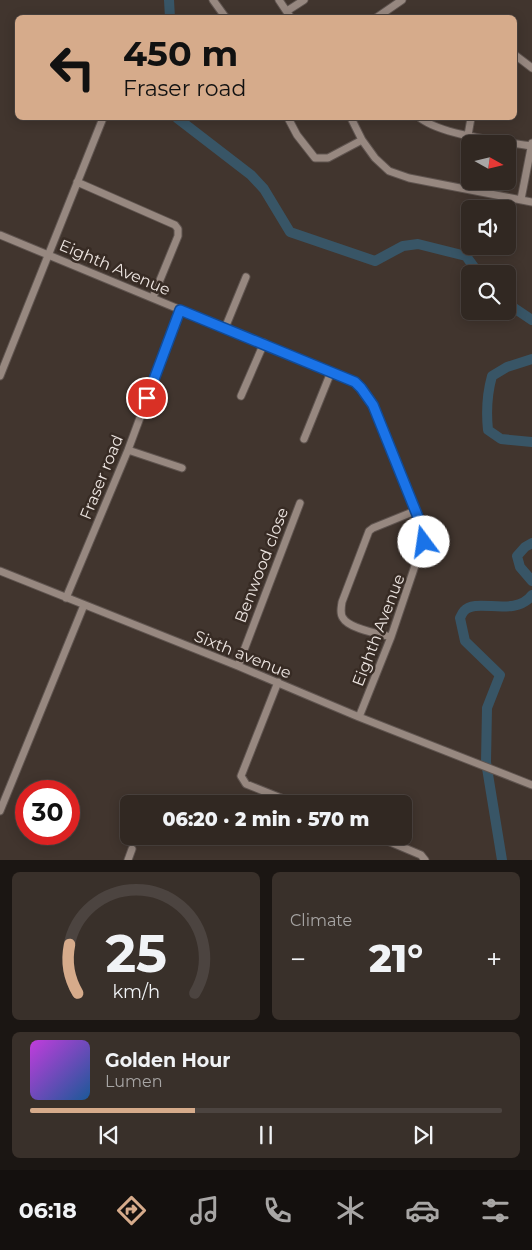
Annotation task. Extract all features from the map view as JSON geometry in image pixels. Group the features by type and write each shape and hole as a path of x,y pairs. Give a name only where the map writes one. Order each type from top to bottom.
{"street":[{"path":"213,0 224,15"},
{"path":"279,0 289,14 304,0"},
{"path":"380,15 402,0"},
{"path":"517,57 532,68"},
{"path":"0,376 102,120"},
{"path":"289,120 297,135 315,158 328,158 362,140"},
{"path":"352,120 362,140 382,166 399,176 532,202"},
{"path":"423,120 430,124 468,135 471,120"},
{"path":"516,142 532,144 521,199"},
{"path":"77,182 175,225 178,236 153,297"},
{"name":"Eighth Avenue","path":"0,235 355,382 361,388 373,405 424,532 424,542 391,637 359,717"},
{"path":"225,328 246,277"},
{"name":"Fraser road","path":"66,598 128,450 180,310"},
{"path":"241,396 264,344"},
{"path":"304,439 331,372"},
{"path":"128,450 182,468"},
{"name":"Benwood close","path":"238,666 300,503"},
{"path":"391,637 368,632 346,621 341,612 342,602 369,531 415,511"},
{"name":"Sixth avenue","path":"0,571 278,682 359,717 530,784"},
{"path":"0,811 84,605"},
{"path":"274,795 246,784 242,779 241,773 278,682"},
{"path":"397,845 421,855 425,860"},
{"path":"128,860 132,849"}],"waterway":[{"path":"169,0 170,15"},
{"path":"180,120 251,175 264,189 290,232 375,261 403,246 418,244 466,256 472,265"},
{"path":"516,309 532,320"},
{"path":"532,359 507,367 492,376 487,409 488,430 501,439 532,442"},
{"path":"532,543 525,547 517,556 520,567 532,581"},
{"path":"502,860 486,762 487,708 500,675 465,641 460,618 464,611 470,607 516,605 525,602 532,595"}],"route":[{"path":"147,398 180,310 355,382 373,405 424,532 424,542"}]}
